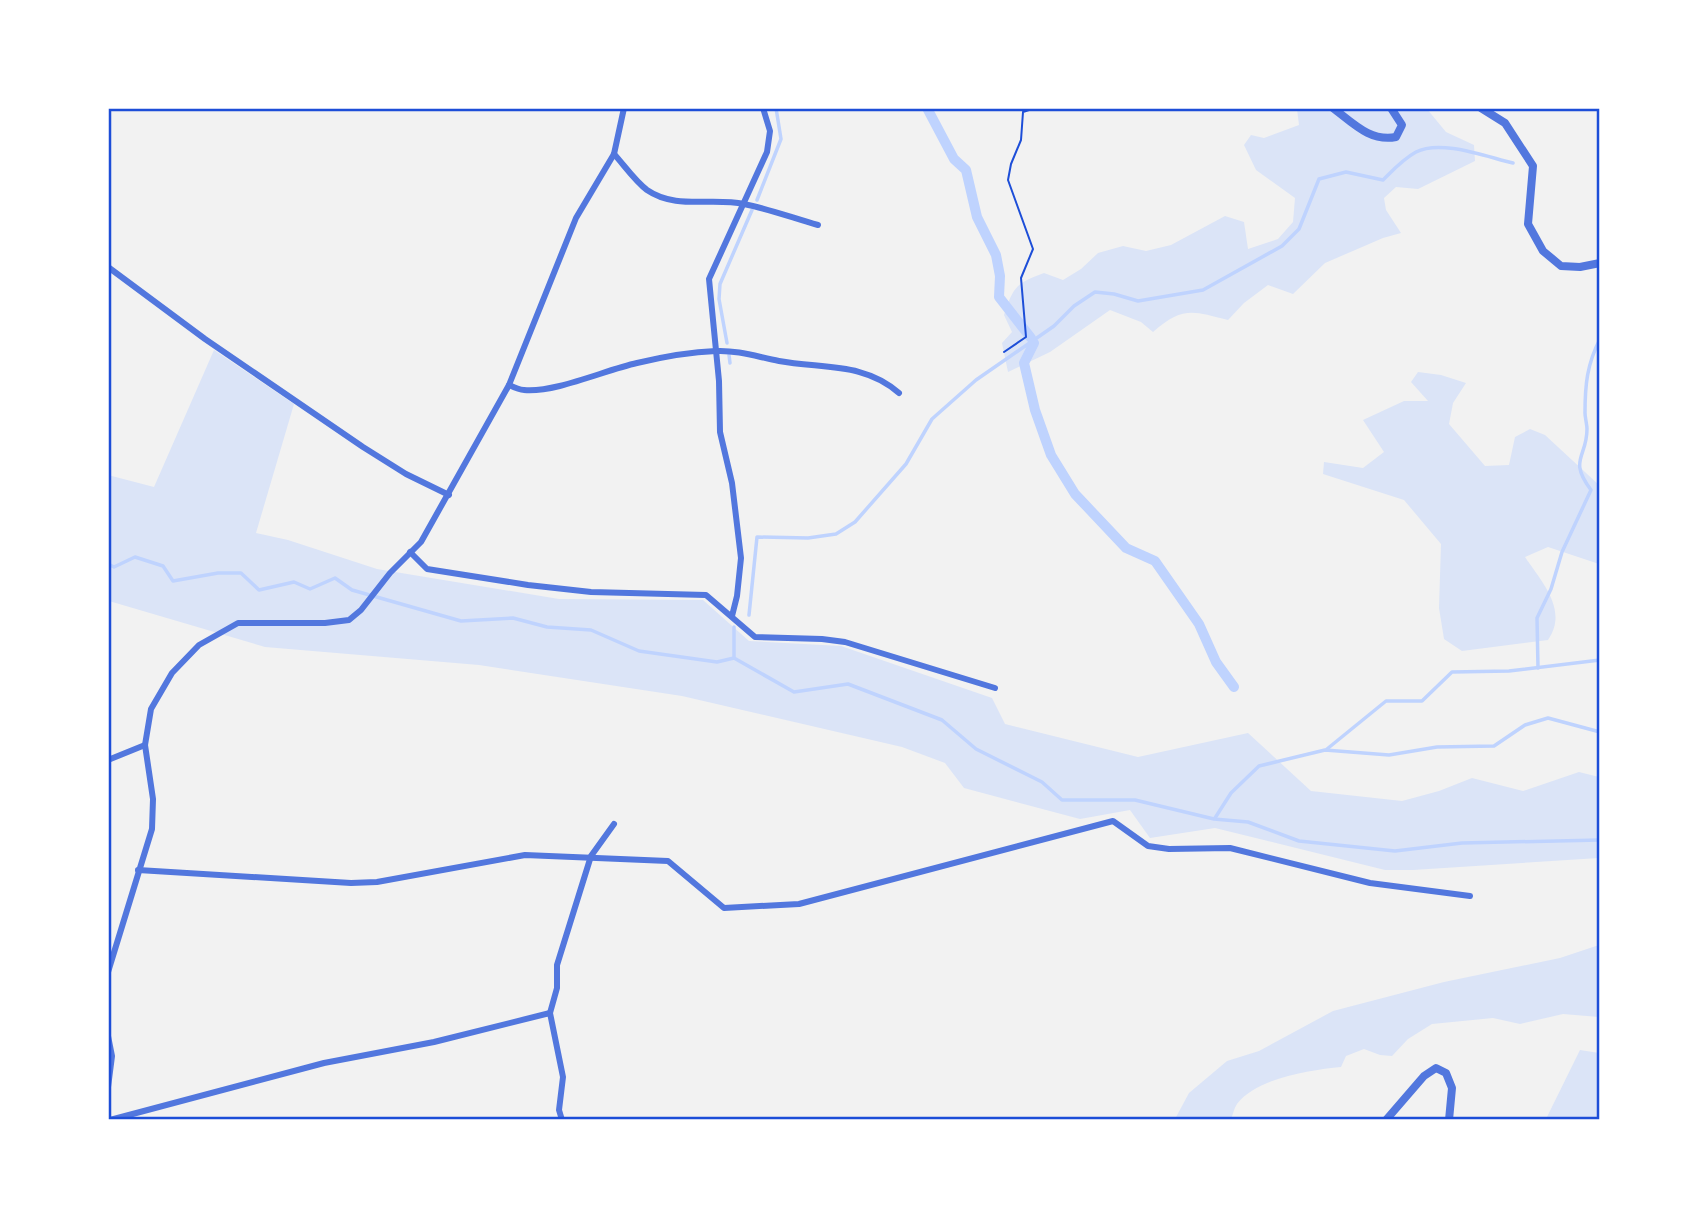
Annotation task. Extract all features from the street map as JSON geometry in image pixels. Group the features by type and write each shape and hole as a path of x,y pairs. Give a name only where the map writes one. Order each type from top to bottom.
{"street":[{"path":"108,972 152,829 153,799 145,745 151,709 172,673 199,645 238,623 325,623 349,620 421,542 509,385 576,218 614,154 624,108"},
{"path":"732,616 741,558 732,483 720,432 709,279 770,141 763,108"},
{"path":"1333,108 1361,130 1384,139 1396,136 1402,125 1391,108"},
{"path":"1481,108 1505,123 1533,166 1528,224 1543,251 1561,267 1600,263"},
{"path":"614,154 646,190 663,198 678,202 722,201 743,204 818,225"},
{"path":"108,267 205,339 363,447 406,474 449,495"},
{"path":"509,385 522,390 546,388 637,363 715,351 740,352 780,362 843,367 869,374 888,383 900,393"},
{"path":"410,552 427,569 528,585 591,592 706,595 755,637 845,642 995,688"},
{"path":"108,760 145,745"},
{"path":"138,870 351,883 377,882 525,855 668,861 724,908 799,904 1113,821 1148,846 1169,849 1230,848 1370,883 1470,896"},
{"path":"562,1119 559,1110 563,1077 550,1013 557,988 557,965 590,856 614,824"},
{"path":"110,1119 324,1063 434,1042 550,1013"},
{"path":"108,1036 112,1056 108,1087"},
{"path":"1386,1119 1424,1076 1436,1068 1446,1073 1452,1087 1449,1119"}],"path":[{"path":"1004,352 1026,337 1021,278 1033,249 1008,180 1021,140 1023,112 1035,108"}],"shaded area":[{"path":"1297,109 1427,109 1446,132 1474,145 1475,161 1418,189 1396,187 1384,198 1386,210 1401,233 1325,263 1293,294 1268,285 1244,303 1228,320 1205,314 1180,314 1153,332 1141,322 1110,310 1050,352 1008,372 1002,343 1012,332 1004,315 1013,292 1028,280 1044,273 1063,280 1081,269 1098,253 1123,246 1146,251 1171,245 1225,216 1244,222 1248,249 1278,239 1293,222 1295,198 1256,170 1244,145 1251,135 1264,138 1299,125"},
{"path":"214,350 294,404 256,533 288,540 377,569 559,599 703,600 749,641 841,646 992,698 1005,724 1138,757 1248,733 1311,791 1402,801 1472,778 1523,791 1579,772 1599,777 1599,858 1385,870 1215,828 1150,838 1130,810 1080,819 964,788 945,763 902,747 682,696 479,665 265,647 109,601 108,475 154,487"},
{"path":"1418,372 1441,375 1466,383 1453,403 1449,424 1485,466 1509,465 1515,437 1530,429 1545,435 1599,485 1599,564 1548,547 1525,557 1545,586 1554,607 1554,629 1548,640 1462,651 1444,639 1439,608 1441,544 1404,500 1323,474 1324,462 1363,468 1384,452 1363,420 1404,401 1428,401 1411,382"},
{"path":"1599,945 1599,1017 1563,1014 1520,1024 1493,1018 1432,1024 1408,1039 1392,1056 1364,1049 1346,1056 1341,1067 1300,1073 1257,1088 1237,1104 1231,1119 1175,1119 1189,1093 1227,1061 1259,1051 1333,1011 1444,982 1560,958"},
{"path":"1580,1050 1599,1053 1599,1119 1546,1119"}],"waterway":[{"path":"757,200 781,139 776,108"},
{"path":"927,108 954,159 966,170 977,217 996,255 1000,276 999,297 1031,338"},
{"path":"749,615 757,537 808,538 836,534 855,522 906,464 932,419 976,380 1054,326 1074,306 1095,292 1138,301 1203,290 1282,246 1299,229 1319,179 1346,172 1383,180 1411,155 1426,148 1438,147 1464,150 1513,163"},
{"path":"727,343 719,299 720,284 752,210"},
{"path":"1538,668 1537,618 1551,589 1562,552 1591,490 1584,480 1580,459 1587,429 1585,403 1588,375 1600,339"},
{"path":"1034,343 1024,363 1035,410 1051,455 1075,494 1126,548 1155,561 1199,624 1216,662 1234,687"},
{"path":"729,355 730,363"},
{"path":"108,564 114,567 135,557 163,566 173,581 218,573 241,573 259,590 294,582 310,589 335,578 352,590 461,621 513,618 547,627 591,630 639,651 717,662 734,658 794,692 848,684 942,720 976,749 1042,782 1062,800 1135,800 1214,819 1248,822 1299,841 1395,851 1462,843 1600,840"},
{"path":"734,627 734,658"},
{"path":"1327,749 1386,701 1422,701 1452,672 1509,671 1600,660"},
{"path":"1215,818 1231,793 1259,766 1325,750 1389,755 1437,747 1494,746 1525,725 1548,718 1600,732"}]}
